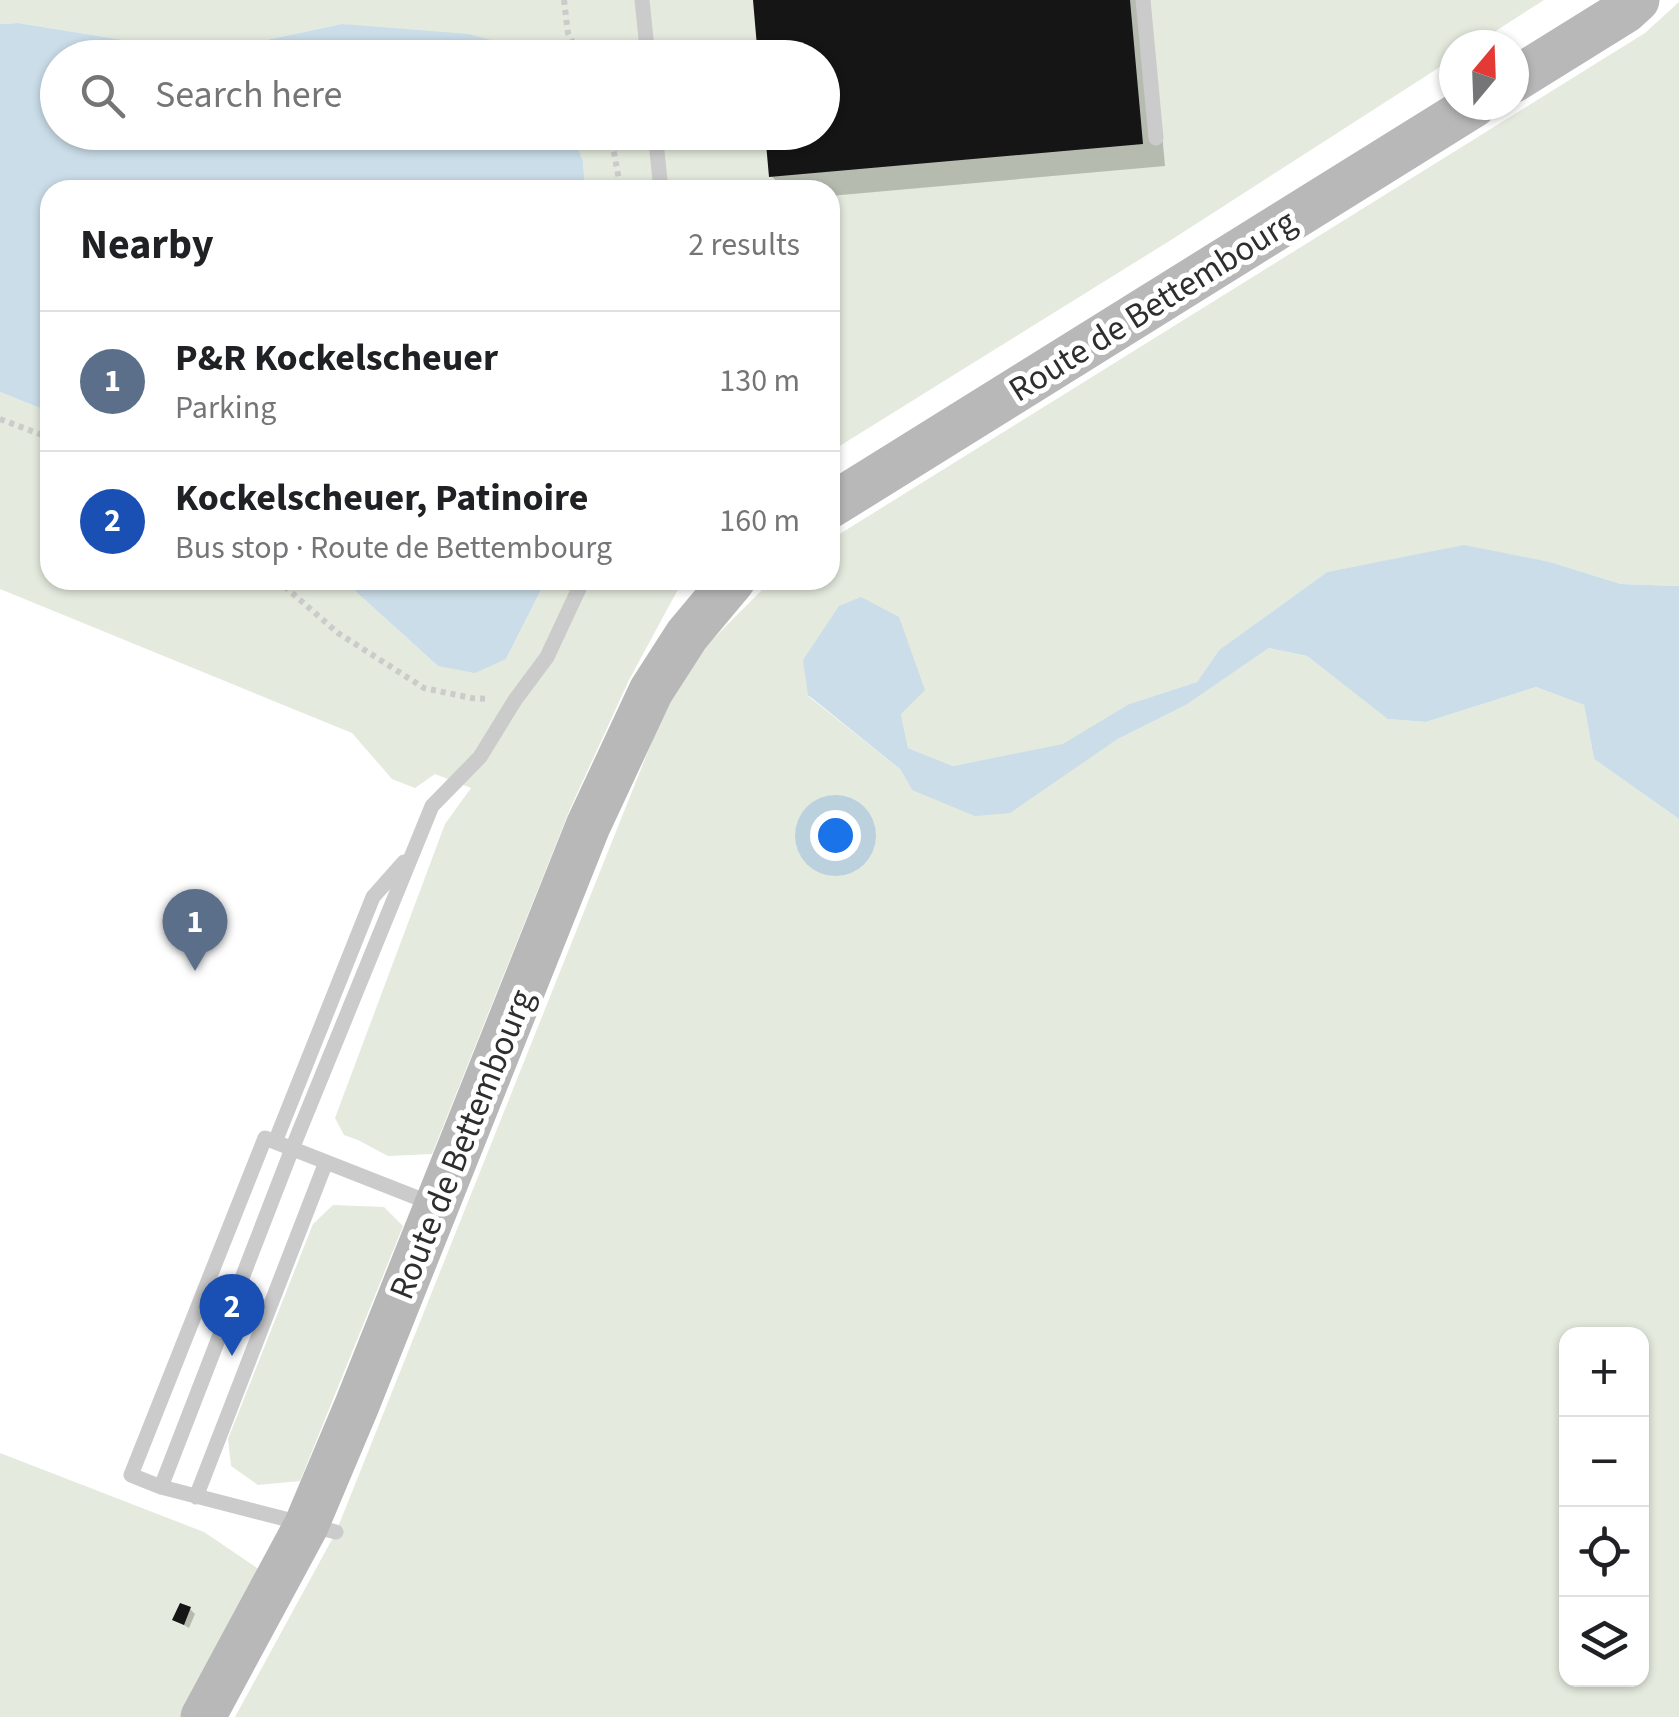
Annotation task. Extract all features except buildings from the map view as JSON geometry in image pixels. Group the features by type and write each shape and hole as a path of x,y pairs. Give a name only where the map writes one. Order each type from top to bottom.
{"main road":[{"path":"1529,71 1638,0"},
{"name":"Route de Bettembourg","path":"840,500 1450,120"},
{"name":"Route de Bettembourg","path":"204,1717 321,1529 437,1205 588,826 651,691 687,635 724,590"}],"lane":[{"path":"642,0 646,40"},
{"path":"1143,0 1156,138"},
{"path":"658,150 661,180"},
{"path":"161,1487 292,1149 432,806 480,757 546,657 578,590"},
{"path":"274,1142 373,896 414,852"},
{"path":"321,1529 161,1487 131,1475 265,1138 437,1205"},
{"path":"196,1496 326,1162"}],"path":[{"path":"564,0 571,40"},
{"path":"613,150 619,180"},
{"path":"0,419 40,434"},
{"path":"289,590 338,633 424,688 471,698 515,700"}],"shaded area":[{"path":"0,0 1544,0 1497,30 1439,30 1439,68 840,446 840,180 584,180 579,150 840,150 840,40 467,40 342,24 266,40 123,40 18,23 0,24"},
{"path":"1679,2 1679,586 1621,584 1550,562 1464,546 1327,572 1219,650 1197,682 1129,704 1063,745 953,766 908,748 901,714 808,696 900,769 912,790 1116,740 1186,705 1269,648 1307,656 1389,719 1426,722 1536,687 1584,705 1594,759 1679,819 1679,1717 235,1717 336,1532 669,699 705,647 762,590 840,590 840,534 1505,120 1529,120 1529,105 1645,33"},
{"path":"0,392 40,408 40,590 354,590 438,666 506,659 541,590 678,590 629,680 570,809 432,1154 388,1156 344,1135 335,1118 445,824 471,788 435,774 415,788 392,779 352,733 0,589"},
{"path":"333,1205 384,1207 403,1226 300,1481 258,1485 231,1466 228,1439 313,1224"},
{"path":"0,1453 204,1532 260,1570 180,1717 0,1717"}],"water":[{"path":"18,23 123,40 40,40 40,150 579,150 584,180 40,180 40,408 0,392 0,24"},
{"path":"342,24 468,34 491,40 266,40"},
{"path":"1464,545 1550,562 1621,584 1679,586 1679,819 1594,759 1584,705 1536,687 1426,722 1388,719 1307,656 1269,648 1186,705 1116,740 1010,813 975,816 912,790 900,769 808,695 803,660 839,606 861,597 899,617 925,690 901,714 908,748 953,766 1063,744 1129,704 1197,682 1219,650 1327,572"},
{"path":"354,590 541,590 506,659 475,673 438,666"}],"place":[{"name":"P&R Kockelscheuer","path":"195,971"},
{"name":"Kockelscheuer, Patinoire","path":"232,1356"}]}
